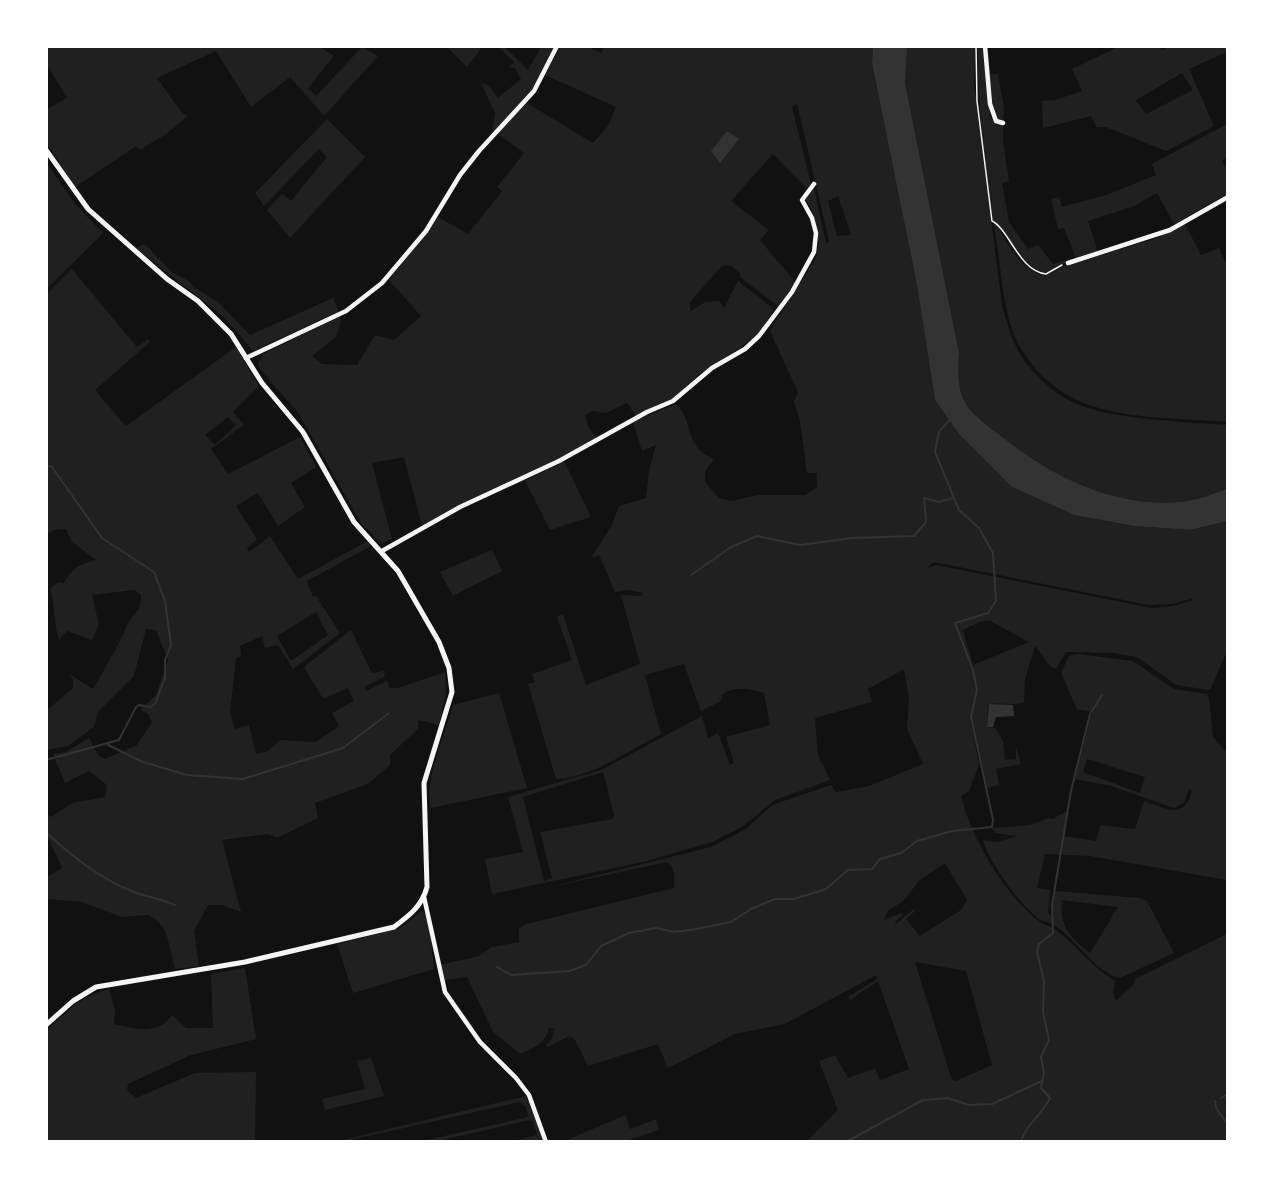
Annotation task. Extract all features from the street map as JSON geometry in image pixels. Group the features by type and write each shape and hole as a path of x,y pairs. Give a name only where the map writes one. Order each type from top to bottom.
{"street":[{"path":"246,358 346,311 382,283 426,231 460,175 534,91 557,46"},
{"path":"985,46 991,111 996,121 1003,123"},
{"path":"46,150 88,209 167,279 217,318 262,383 303,432 354,522 398,571 440,642 449,668 452,692 449,708 424,783 427,887 424,897 413,913 394,927 245,962 96,987 73,1001 46,1025"},
{"path":"382,551 460,507 559,461 647,412 673,401 712,368 745,349 759,336 792,292 814,252 816,233 812,218 802,200 814,184"},
{"path":"1068,263 1170,230 1227,197"},
{"path":"424,897 445,992 480,1042 516,1078 529,1095 546,1142"}],"path":[{"path":"976,46 976,101 992,221 999,225 1018,254 1040,273 1049,273 1068,263"}],"shaded area":[{"path":"605,46 873,47 872,63 917,285 935,400 1012,487 1074,515 1134,526 1190,530 1227,521 1227,651 1210,690 1176,685 1137,657 1113,653 1066,652 1056,669 1051,667 1035,646 1025,679 1024,702 988,705 987,727 996,728 1003,742 1005,760 1016,759 1016,747 1021,764 996,769 999,785 987,788 970,717 979,765 969,791 961,796 980,845 1011,893 1036,919 1056,930 1115,981 1113,992 1116,1001 1133,985 1135,979 1227,934 1227,1141 807,1141 838,1110 819,1061 835,1055 848,1078 875,1068 880,1080 909,1069 878,981 850,1000 848,997 877,979 876,975 785,1024 735,1034 668,1068 658,1044 588,1066 574,1038 567,1037 548,1047 546,1045 552,1039 555,1028 549,1028 542,1042 520,1054 493,1032 467,977 444,980 440,965 479,956 492,947 519,942 519,928 526,924 674,888 674,877 672,867 667,862 546,888 711,847 746,829 772,805 831,785 836,792 869,786 923,764 907,729 909,697 904,669 868,689 872,702 815,718 818,755 830,780 775,800 742,827 712,842 643,862 492,894 485,859 523,852 508,797 601,770 702,716 708,738 718,733 730,765 734,763 726,737 770,725 764,693 753,690 737,689 727,692 722,695 721,701 701,711 684,664 645,675 661,734 596,769 569,778 556,779 528,684 535,682 532,674 572,660 557,617 563,614 586,685 640,664 621,595 640,596 643,593 627,590 615,592 599,555 591,558 612,525 619,506 646,498 649,470 656,445 642,451 633,422 676,404 686,419 697,447 714,459 705,471 705,482 719,498 731,501 758,495 805,495 817,487 817,473 807,473 800,421 794,402 798,392 770,331 816,258 817,227 805,199 814,188 826,244 829,241 797,103 792,107 811,184 807,189 773,154 731,201 769,230 760,240 796,283 778,306 740,277 741,274 730,265 722,266 689,303 691,311 705,302 719,301 724,308 738,281 773,311 759,333 701,373 671,400 636,416 627,403 606,413 592,411 585,415 588,426 596,438 562,458 422,526 404,457 372,463 392,539 381,544 361,523 299,414 260,369 258,363 263,354 339,317 341,322 336,337 312,356 322,364 357,365 375,335 394,340 421,316 389,280 438,217 468,234 502,191 497,187 524,153 497,133 527,103 593,143 608,126 616,107 545,75 560,47 588,47 601,53","holes":["838,196 851,235 837,236 828,201","934,562 1149,605 1174,604 1192,598 1193,600 1173,606 1152,608 936,565 927,568","982,621 990,621 1029,642 973,665 963,630","603,772 614,815 612,819 540,832 552,878 544,881 523,797","945,863 967,900 961,910 920,936 906,919 915,911 915,908 896,924 895,922 903,915 901,913 884,920 888,911 903,901 920,880","915,962 966,971 992,1065 956,1081 952,1080"]},
{"path":"46,47 320,47 334,56 308,88 316,96 362,47 378,56 324,116 290,77 251,107 216,51 157,78 182,113 188,116 166,134 140,150 136,146 75,187 47,143 47,109 67,98 47,65"},
{"path":"447,47 478,47 481,49 467,67"},
{"path":"498,47 505,47 528,70 541,47 553,47 531,91 492,134 495,113 481,83 488,85 498,98 521,79 515,68 509,67 514,62"},
{"path":"873,47 907,47 905,83 959,353 960,385 968,406 984,422 1028,456 1092,490 1116,497 1163,503 1193,500 1227,489 1227,521 1190,530 1134,526 1074,515 1012,487 960,435 935,400 917,285 872,63"},
{"path":"907,47 975,47 974,84 1002,305 1014,341 1024,360 1041,380 1055,391 1070,401 1093,410 1131,417 1227,425 1227,489 1193,500 1163,503 1115,497 1048,469 1008,441 967,405 959,384 959,353 905,83"},
{"path":"978,47 984,47 990,116 996,123 1003,125 1003,142 1009,181 1002,183 1009,222 1028,249 1038,245 1053,264 1066,260 1068,262 1046,272 1039,271 1026,261 999,225 1005,240 1031,269 1045,276 1066,265 1154,239 1185,224 1201,255 1219,248 1227,266 1227,422 1150,417 1092,406 1057,388 1027,357 1012,328 1004,293 983,146"},
{"path":"1118,47 1160,47 1162,50 1169,47 1227,47 1227,52 1189,69 1214,126 1166,151 1106,127 1097,127 1091,116 1043,128 1042,101 1055,100 1082,91 1072,69","holes":["1182,73 1193,90 1146,114 1136,100"]},
{"path":"989,62 991,74 998,74 1004,107 1003,122 997,120 993,113"},
{"path":"327,119 365,157 290,238 267,210 282,194 291,201 327,157 319,149 264,206 255,193"},
{"path":"1227,124 1227,158 1222,160 1227,171 1227,194 1174,224 1157,193 1134,206 1088,221 1098,252 1076,258 1064,228 1058,229 1051,199 1059,197 1062,207 1106,195 1156,175 1152,164"},
{"path":"727,131 739,139 720,163 711,151"},
{"path":"46,162 75,204 103,233 47,289"},
{"path":"145,244 173,273 189,281 194,287 218,302 250,335 333,298 339,311 253,351 225,318 136,248"},
{"path":"72,269 137,347 148,339 150,342 95,390 126,426 236,347 259,386 233,412 244,425 211,449 228,474 300,437 316,467 291,483 305,507 278,526 258,493 236,506 257,539 247,548 249,552 270,536 298,579 368,541 371,546 307,581 313,597 316,596 340,633 293,669 278,645 265,648 262,636 240,646 241,656 236,658 230,713 235,729 249,725 256,754 268,751 280,740 316,742 339,726 332,713 354,701 348,688 323,699 304,667 351,630 372,673 384,671 385,676 364,687 366,691 387,681 390,688 398,688 445,672 446,694 439,725 418,720 418,729 390,755 390,765 368,784 315,803 318,818 277,838 268,834 222,840 241,912 222,905 208,905 194,931 199,966 175,969 166,932 157,920 148,915 122,917 82,902 47,899 47,877 62,868 47,836 47,814 51,817 72,803 105,797 107,785 89,771 65,783 53,754 66,752 89,738 99,756 105,759 137,745 152,722 148,714 140,710 156,695 168,661 156,630 146,629 134,676 98,712 94,727 68,746 47,750 47,710 73,688 73,679 69,674 93,689 129,621 138,610 141,595 134,590 92,595 99,625 92,640 67,631 59,640 50,589 58,582 64,583 77,567 96,560 71,541 66,529 54,530 47,534 47,294","holes":["228,417 236,425 215,445 205,435","316,612 328,635 291,661 277,636"]},
{"path":"564,461 591,517 550,530 525,481"},
{"path":"492,550 502,571 453,596 440,572"},
{"path":"1078,654 1133,661 1174,689 1207,694 1213,737 1227,753 1227,880 1090,856 1045,854 1037,888 1050,890 1048,913 1052,917 1054,891 1140,898 1147,901 1174,953 1120,978 1101,969 1056,926 1039,919 1024,905 998,871 983,840 998,842 1017,836 995,833 992,828 1030,825 1048,818 1053,819 1068,810 1063,836 1096,841 1100,825 1135,829 1144,801 1173,810 1184,806 1189,800 1192,790 1189,789 1184,803 1174,808 1111,786 1075,779 1092,712 1077,709 1061,673 1069,656","holes":["1087,759 1145,777 1140,793 1083,772","1062,900 1118,907 1090,953 1067,931 1062,917"]},
{"path":"499,693 527,788 431,808 430,784 453,705"},
{"path":"989,704 1013,705 1014,716 996,717 993,727 987,727"},
{"path":"423,910 430,928 434,969 353,993 337,944 401,928"},
{"path":"245,968 256,1039 191,1055 128,1084 127,1090 136,1098 195,1073 256,1072 255,1141 47,1141 47,1032 67,1011 91,995 109,989 115,1010 114,1024 138,1029 153,1028 166,1022 172,1015 186,1028 213,1028 211,974"},
{"path":"371,1058 384,1096 325,1110 322,1099 365,1089 357,1061"},
{"path":"526,1096 544,1141 513,1141 537,1135 533,1122 530,1120 438,1141 422,1141 524,1118 528,1116 526,1107 520,1102 334,1142"},
{"path":"626,1115 630,1129 656,1119 659,1130 626,1141 564,1141"}],"waterway":[{"path":"497,967 511,975 569,971 586,965 601,946 629,933 656,928 674,932 731,922 751,909 775,899 794,899 826,889 848,870 872,869 880,859 901,853 917,841 952,831 992,827 993,820 971,717 977,690 973,670 955,623 988,613 996,601 993,553 979,528 959,510 935,452 939,432 951,418"},
{"path":"46,465 52,467 102,538 154,572 165,601 171,645 165,660 165,678 155,704 150,707 139,705 136,707 119,740 46,760"},
{"path":"691,575 731,547 757,536 800,545 852,538 914,536 926,522 924,498 939,502 953,498"},
{"path":"1021,1142 1026,1130 1050,1098 1041,1088 1044,1072 1041,1057 1049,1040 1043,1012 1044,981 1037,952 1039,944 1053,933 1052,905 1071,791 1090,714 1102,695"},
{"path":"108,745 143,762 187,775 243,779 343,748 389,713"},
{"path":"46,832 75,857 108,880 136,893 175,905"},
{"path":"846,1142 923,1100 948,1098 969,1105 992,1104 1042,1081"},
{"path":"1221,1098 1228,1094"},
{"path":"1215,1101 1216,1108 1228,1125"},
{"path":"46,1139 49,1142"}]}
